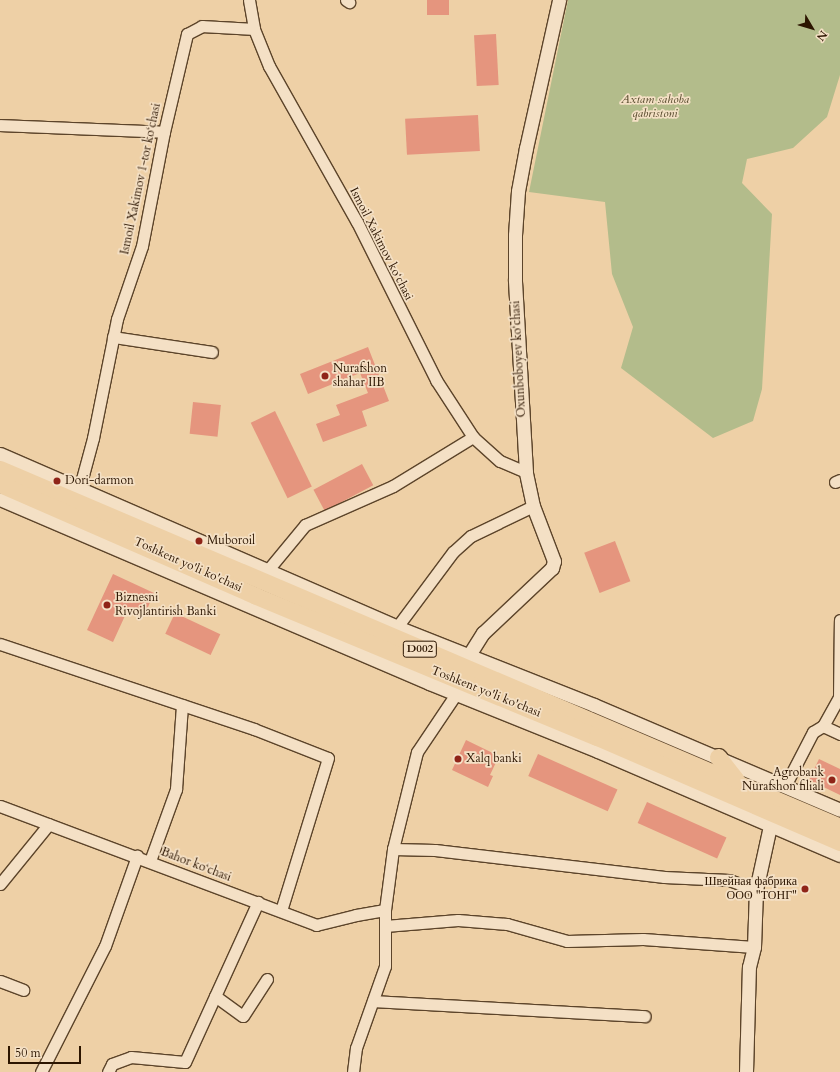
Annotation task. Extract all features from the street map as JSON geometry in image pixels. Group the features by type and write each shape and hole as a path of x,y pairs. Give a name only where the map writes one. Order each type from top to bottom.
{"main road":[{"name":"Toshkent yo'li ko'chasi","path":"0,469 463,674 715,788 840,842"},
{"name":"Toshkent yo'li ko'chasi","path":"0,484 253,601 463,674 737,782 840,827"},
{"path":"718,757 737,782"},
{"path":"715,788 730,808"}],"street":[{"name":"Ismoil Xakimov ko‘chasi","path":"249,0 254,29 269,66 357,222 436,380 473,437 500,461 526,472"},
{"name":"Oxunboboyev ko‘chasi","path":"463,674 483,633 552,568 553,554 533,506 526,472 515,279 515,235 518,191 526,148 559,0"},
{"name":"Ismoil Xakimov 1-tor ko‘chasi","path":"79,490 93,438 117,319 142,246 164,132 187,34 202,26 254,29"},
{"path":"0,125 164,132"},
{"path":"113,337 212,352"},
{"path":"267,571 305,525 324,519 393,486 473,437"},
{"path":"0,454 79,490 397,627 463,674 730,808 840,855"},
{"path":"0,499 253,601"},
{"path":"397,627 453,552 472,536 533,506"},
{"path":"785,786 813,732 823,726 839,697 840,620"},
{"path":"0,644 182,705 328,758 281,912"},
{"path":"463,674 718,757 840,810"},
{"path":"353,1072 356,1048 385,966 385,910 393,849 417,752 463,674"},
{"path":"150,861 176,789 182,705"},
{"path":"823,726 840,734"},
{"name":"Bahor ko‘chasi","path":"0,806 137,856 316,925 356,915 385,910"},
{"path":"0,884 49,824"},
{"path":"746,1072 749,967 754,947 756,890 770,826"},
{"path":"393,849 435,850 664,877 729,880 756,890"},
{"path":"41,1072 105,946 137,856"},
{"path":"108,1072 112,1064 131,1057 185,1062 258,902"},
{"path":"385,926 458,920 507,924 568,941 643,939 754,947"},
{"path":"215,996 243,1016 267,979"},
{"path":"0,981 23,990"},
{"path":"372,1001 645,1016"}],"green space":[{"name":"Axtam sahoba qabristoni","path":"568,0 840,0 840,75 827,117 793,148 747,159 742,183 772,214 762,389 753,421 713,438 621,368 633,327 612,274 605,202 529,192"}],"building":[{"path":"427,0 449,0 449,15 427,15"},
{"path":"496,34 499,85 477,86 474,35"},
{"path":"478,115 480,151 407,155 405,119"},
{"path":"368,347 389,401 362,411 367,426 323,442 316,424 340,415 336,405 368,393 360,373 308,394 300,374"},
{"path":"193,402 221,405 218,437 190,434"},
{"path":"275,411 312,486 288,498 251,423"},
{"path":"362,464 373,485 325,511 313,490"},
{"path":"615,541 630,581 600,593 584,553"},
{"path":"113,574 154,593 145,614 129,607 113,642 87,630"},
{"path":"175,613 220,634 211,655 165,634"},
{"path":"466,740 499,756 490,775 493,776 488,787 452,770"},
{"path":"538,754 617,789 608,811 528,776"},
{"path":"819,759 840,769 840,795 809,780"},
{"path":"647,802 726,837 717,858 638,823"}],"place":[{"name":"Nurafshon shahar IIB","path":"325,376"},
{"name":"Dori-darmon","path":"57,481"},
{"name":"Muboroil","path":"199,541"},
{"name":"Biznesni Rivojlantirish Banki","path":"107,605"},
{"name":"Xalq banki","path":"458,759"},
{"name":"Agrobank Nurafshon filiali","path":"832,780"},
{"name":"Швейная фабрика ООО \"ТОНГ\"","path":"805,889"}]}
